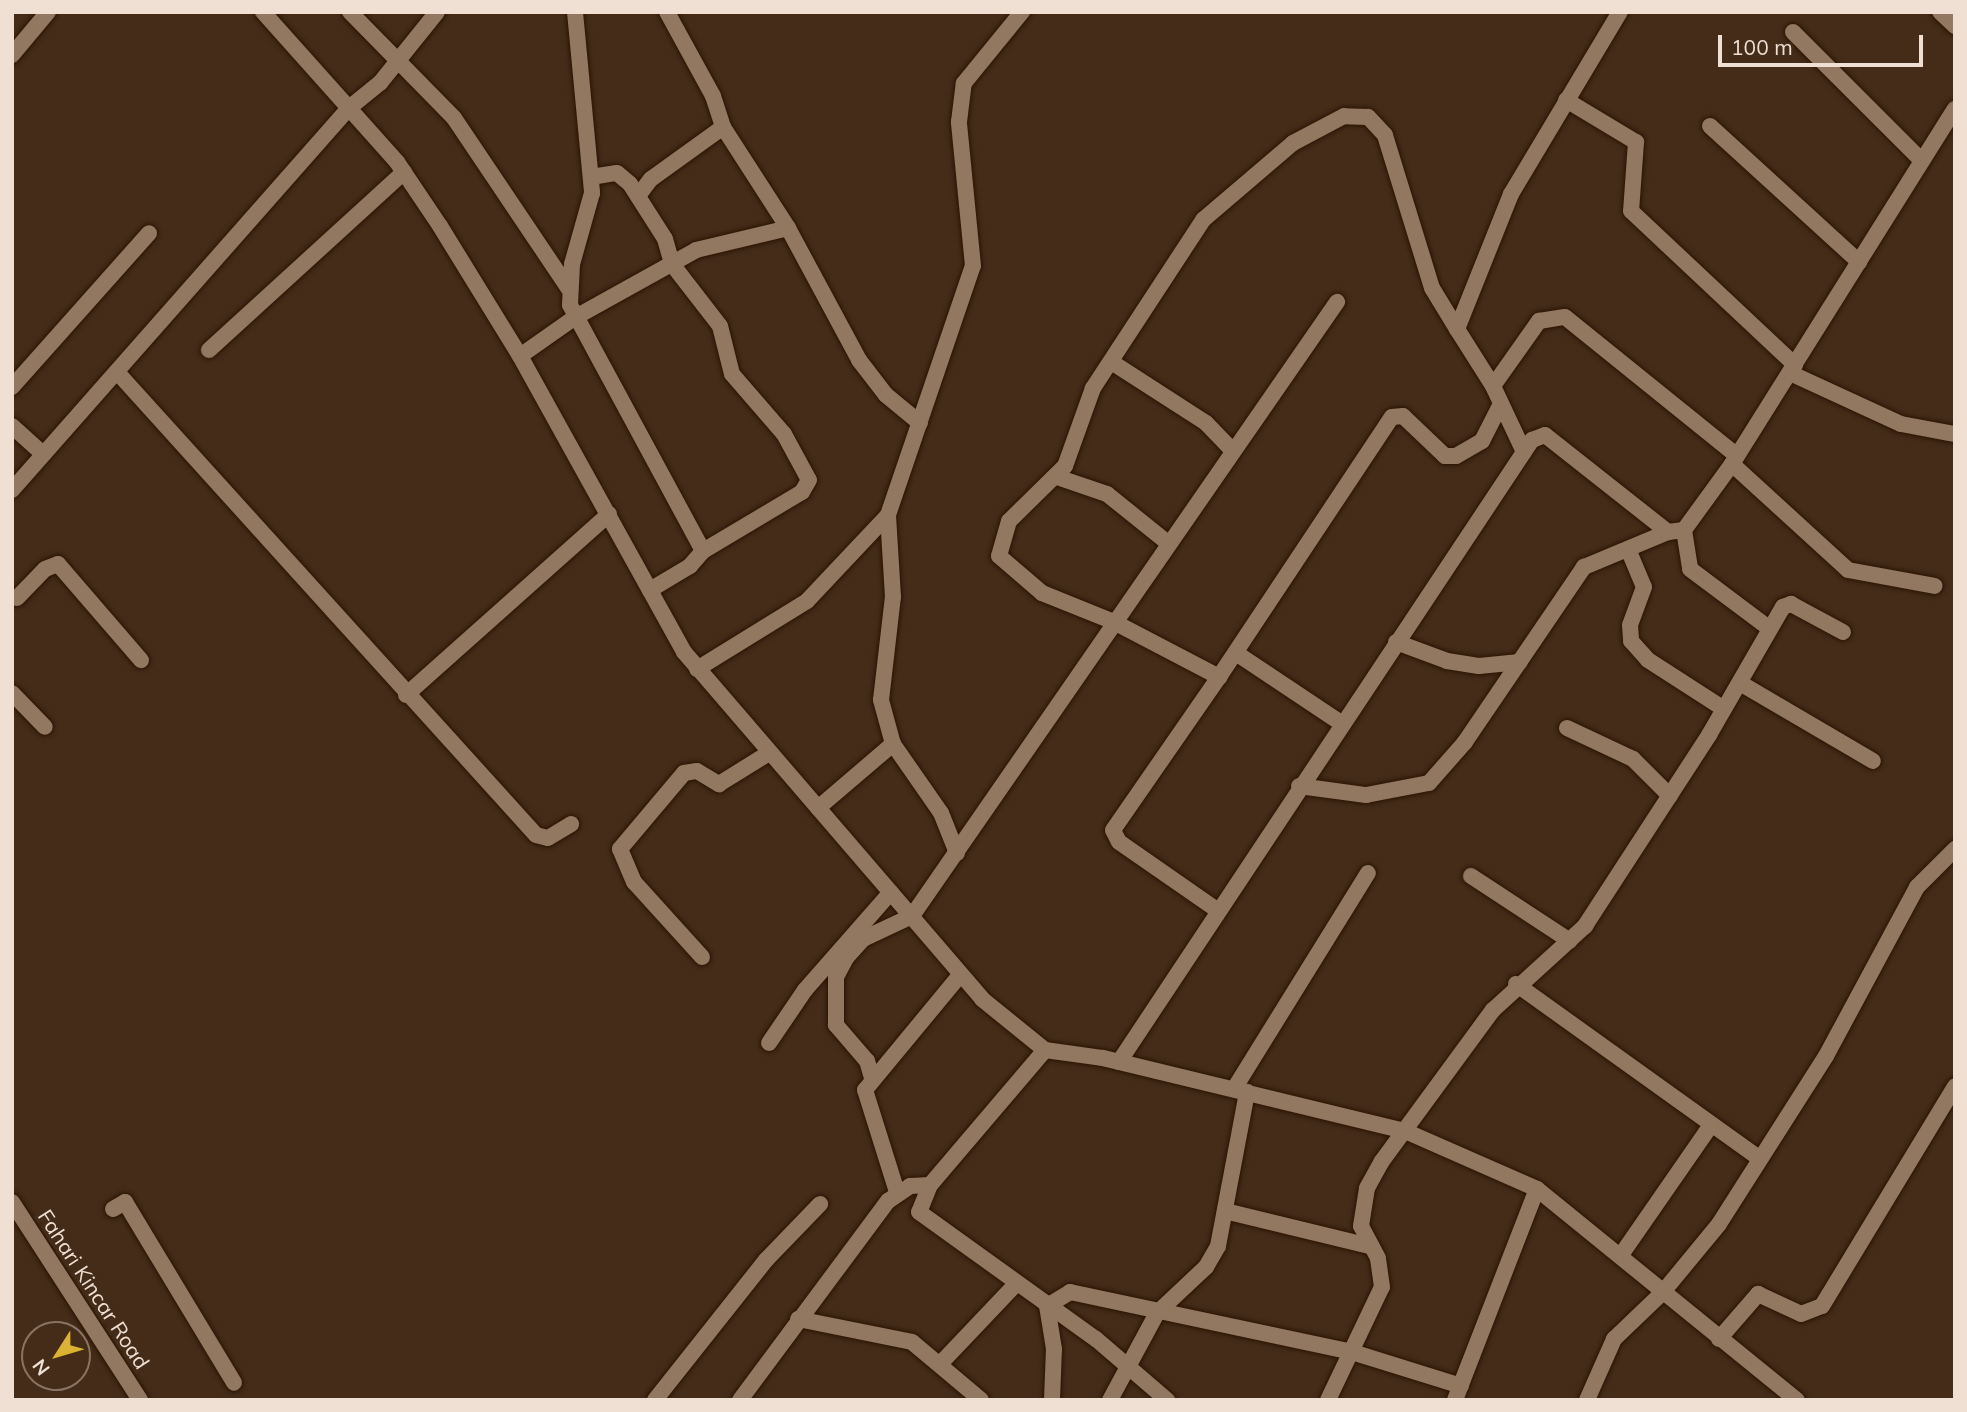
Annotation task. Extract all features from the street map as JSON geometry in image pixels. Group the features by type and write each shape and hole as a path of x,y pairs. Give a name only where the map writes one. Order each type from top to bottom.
{"street":[{"path":"14,51 48,12"},
{"path":"263,12 404,172 520,356 697,669 960,975 1045,1050 1119,1062 1405,1131 1537,1189 1797,1400"},
{"path":"350,12 395,64 454,118 569,289 574,318 703,551"},
{"path":"12,490 349,108 395,64 436,12"},
{"path":"569,289 589,211 591,177 576,12"},
{"path":"667,12 713,96 723,127 788,228 872,379 920,423"},
{"path":"957,853 941,813 893,744 881,701 893,597 888,515 973,265 960,99 973,68 1005,40 1022,12"},
{"path":"1457,329 1511,194 1620,12"},
{"path":"1940,12 1955,26"},
{"path":"1793,32 1922,161"},
{"path":"1566,100 1636,142 1631,211 1792,369 1901,424 1955,435"},
{"path":"1299,786 1366,796 1429,783 1520,662 1551,609 1584,567 1676,531 1734,460 1955,109"},
{"path":"1219,677 1114,622 1042,593 999,556 1009,521 1057,477 1072,449 1080,412 1203,220 1293,143 1357,114 1377,123 1385,135 1432,288 1493,386 1500,406 1524,452"},
{"path":"638,196 652,179 723,127"},
{"path":"1710,127 1860,262"},
{"path":"209,350 404,172"},
{"path":"591,177 622,175 638,196 665,239 671,264 720,326 732,374 785,434 809,480 803,492 703,551 690,566 650,590"},
{"path":"520,356 574,318 671,264 717,244 788,228"},
{"path":"12,387 149,233"},
{"path":"872,1078 867,1061 836,1025 836,977 863,939 912,916 1232,450 1337,302"},
{"path":"1493,386 1539,321 1565,317 1734,460 1848,570 1935,586"},
{"path":"1113,363 1206,423 1232,450"},
{"path":"117,372 406,695 536,835 548,838 571,824"},
{"path":"1217,910 1119,842 1113,830 1219,677 1238,655 1392,417 1403,416 1444,456 1456,456 1482,441 1500,406"},
{"path":"12,426 43,454"},
{"path":"1119,1062 1299,786 1532,440 1545,435 1676,531 1690,569 1769,628"},
{"path":"1057,477 1107,494 1168,543"},
{"path":"406,695 609,513"},
{"path":"697,669 807,601 888,515"},
{"path":"1628,549 1644,587 1630,625 1631,641 1648,660 1724,709"},
{"path":"14,598 45,569 58,564 141,660"},
{"path":"1328,1400 1382,1287 1378,1258 1361,1226 1367,1188 1405,1131 1516,984 1570,942 1670,796 1740,683 1769,628 1791,604 1843,632"},
{"path":"1396,642 1458,663 1520,662"},
{"path":"1238,655 1341,723"},
{"path":"1740,683 1873,761"},
{"path":"12,693 45,727"},
{"path":"1567,728 1633,759 1670,796"},
{"path":"818,808 893,744"},
{"path":"702,957 634,882 620,849 684,773 697,771 719,784 769,753"},
{"path":"1587,1400 1614,1339 1663,1292 1719,1224 1826,1056 1917,887 1955,849"},
{"path":"1110,1400 1162,1308 1206,1267 1218,1246 1241,1090 1368,873"},
{"path":"1471,876 1570,942"},
{"path":"769,1043 805,990 891,892"},
{"path":"897,1192 865,1102 872,1078 960,975"},
{"path":"1516,984 1760,1159"},
{"path":"1045,1050 930,1185 918,1204 921,1219 1096,1339 1167,1400"},
{"path":"1719,1339 1758,1294 1801,1314 1822,1306 1955,1086"},
{"path":"1621,1255 1711,1125"},
{"path":"742,1399 798,1319 897,1192 930,1185"},
{"path":"1047,1306 1070,1292 1162,1308 1204,1324 1352,1352 1458,1393 1537,1189"},
{"name":"Fahari Kincar Road","path":"12,1202 140,1400"},
{"path":"113,1209 125,1202 234,1383"},
{"path":"655,1400 766,1260 820,1204"},
{"path":"1225,1211 1370,1246"},
{"path":"940,1364 1015,1285"},
{"path":"1047,1306 1054,1349 1052,1400"},
{"path":"798,1319 903,1339 940,1364 981,1400"}]}
